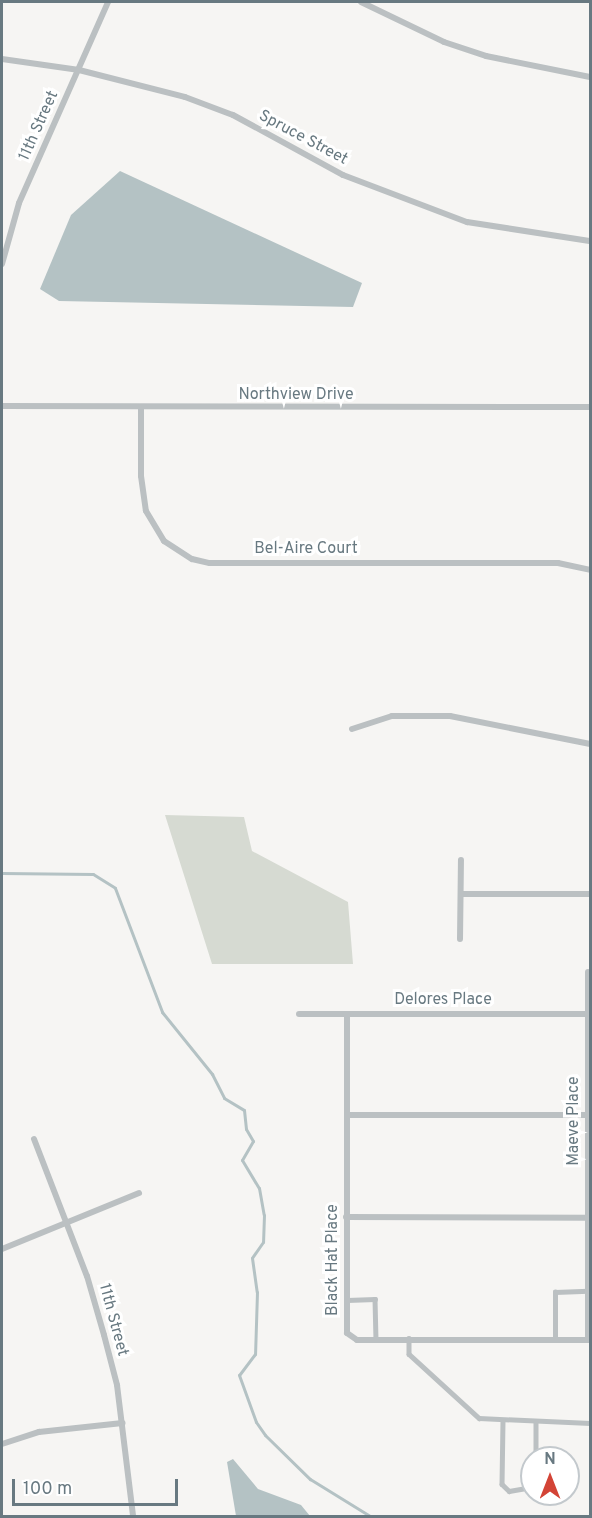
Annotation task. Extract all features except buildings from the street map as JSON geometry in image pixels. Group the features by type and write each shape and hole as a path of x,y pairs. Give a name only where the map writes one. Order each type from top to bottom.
{"street":[{"name":"11th Street","path":"2,264 19,203 108,2"},
{"path":"361,2 444,42 486,56 591,77"},
{"name":"Spruce Street","path":"2,59 79,70 132,81 233,116 344,175 456,218 517,232 591,241"},
{"name":"Northview Drive","path":"2,406 141,409 591,407"},
{"name":"Bel-Aire Court","path":"141,409 141,476 146,511 164,541 192,559 210,562 558,563 591,570"},
{"path":"352,729 392,716 450,716 591,744"},
{"path":"460,939 461,860"},
{"path":"461,894 591,894"},
{"name":"Maeve Place","path":"588,972 589,1340"},
{"name":"Delores Place","path":"298,1014 588,1014"},
{"name":"Black Hat Place","path":"347,1014 347,1333 357,1340 409,1338 589,1340"},
{"path":"347,1115 589,1116"},
{"name":"11th Street","path":"34,1139 66,1223 104,1335 123,1423 133,1516"},
{"path":"2,1249 139,1193"},
{"path":"346,1217 588,1218"},
{"path":"2,1444 39,1432 123,1423"}],"lane":[{"path":"555,1340 555,1292 588,1291"},
{"path":"347,1299 375,1299 376,1339"},
{"path":"409,1338 409,1354 479,1418 502,1421 591,1423"},
{"path":"502,1421 502,1484 509,1491 520,1489"},
{"path":"537,1422 537,1446"}],"shaded area":[{"path":"120,171 362,283 353,307 59,301 40,289 71,215"},
{"path":"165,815 244,817 252,851 348,902 353,964 212,964"},
{"path":"233,1459 258,1489 301,1505 310,1516 236,1516 227,1462"}],"waterway":[{"path":"2,873 93,874 115,888 162,1012 212,1074 224,1098 244,1110 246,1129 253,1141 242,1160 259,1188 264,1215 263,1242 252,1258 257,1292 255,1354 239,1375 256,1422 265,1435 310,1479 370,1516"}]}
